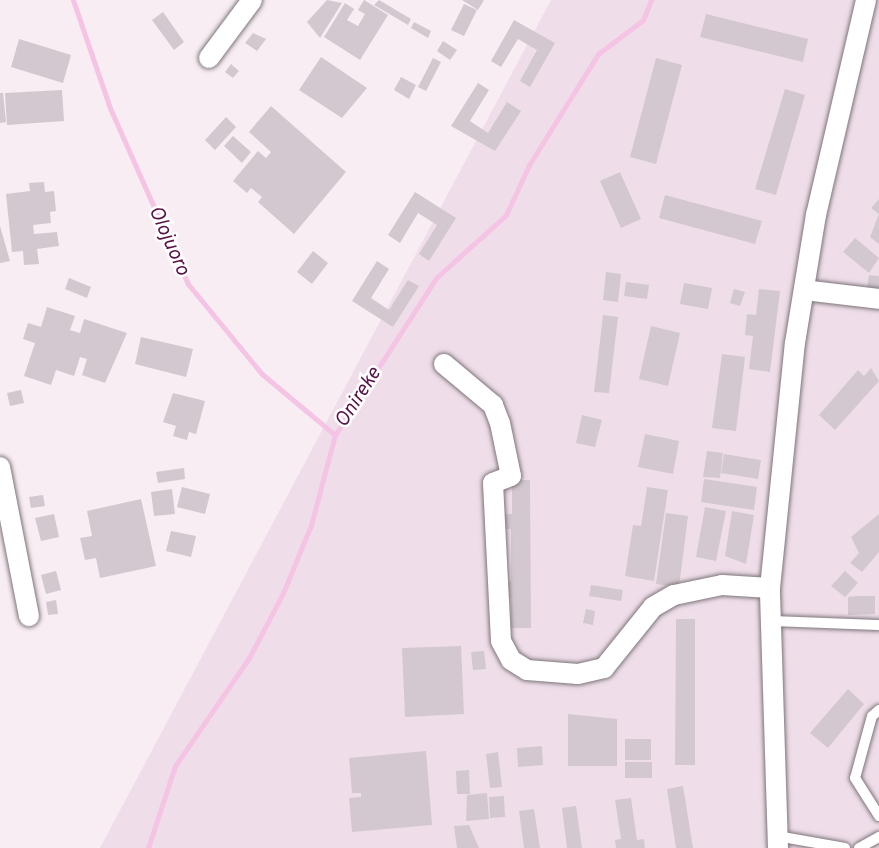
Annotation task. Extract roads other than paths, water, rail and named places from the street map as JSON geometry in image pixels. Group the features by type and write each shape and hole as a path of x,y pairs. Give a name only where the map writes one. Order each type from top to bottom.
{"street":[{"path":"209,58 252,0"},
{"path":"778,842 770,588 804,290 816,215 866,0"},
{"path":"804,290 879,298"},
{"path":"444,364 493,405 500,423 512,476 493,483 501,641 511,660 527,670 578,674 604,668 653,607 674,595 722,585 770,588"},
{"path":"0,468 29,616"}],"lane":[{"path":"771,621 879,624"},
{"path":"879,710 872,716 855,778 879,816"},
{"path":"859,848 879,837"},
{"path":"778,842 845,848"}],"waterway":[{"name":"Olojuoro","path":"73,0 110,108 188,284 262,374 335,435"},
{"name":"Onireke","path":"148,848 175,766 249,658 283,593 311,525 335,435 437,277 506,215 529,165 598,54 643,20 651,0"}]}
